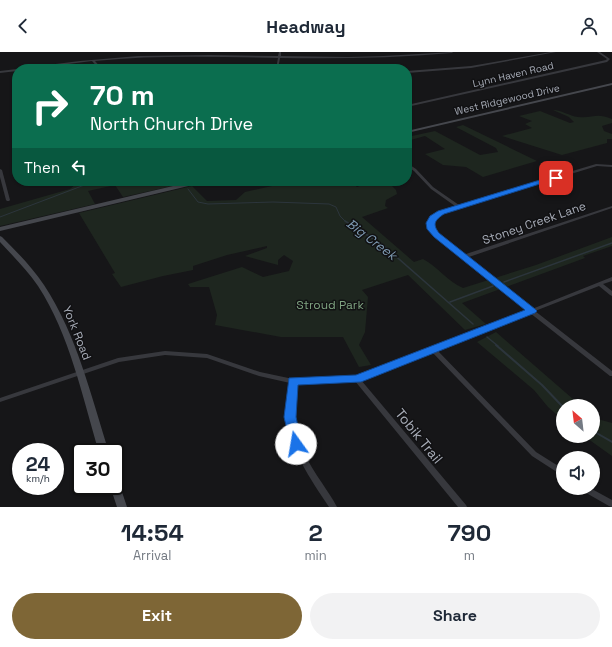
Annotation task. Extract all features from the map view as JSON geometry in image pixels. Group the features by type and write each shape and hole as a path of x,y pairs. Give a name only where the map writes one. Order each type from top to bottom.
{"main road":[{"name":"West Ridgewood Drive","path":"412,131 612,84"},
{"path":"0,229 180,186"},
{"name":"York Road","path":"0,238 25,264 44,292 64,330 101,443"},
{"path":"118,495 122,507"}],"street":[{"path":"173,52 175,56"},
{"path":"226,56 227,52"},
{"path":"277,64 280,52"},
{"path":"322,58 324,52"},
{"path":"415,52 418,56"},
{"path":"59,64 175,56 322,58 418,56 452,52"},
{"path":"412,72 471,67 555,52"},
{"name":"Lynn Haven Road","path":"412,105 607,61 609,59 607,56 598,52"},
{"path":"0,72 12,71"},
{"path":"612,166 597,165 441,212 433,218 430,223 431,229 436,235 612,374"},
{"path":"412,168 432,188 459,207"},
{"path":"0,170 1,180 8,200"},
{"name":"Stoney Creek Lane","path":"463,257 612,207"},
{"path":"0,400 118,360 164,353 207,356 259,374 293,381 357,379 612,279"},
{"path":"599,284 612,294"},
{"path":"434,350 534,454 556,468"},
{"name":"Tobik Trail","path":"357,379 463,507"},
{"path":"293,381 290,417 296,444 307,466 333,507"},
{"path":"596,495 612,504"}],"green space":[{"path":"553,110 578,117 602,116 612,119 612,123 602,126 604,131 612,134 612,139 607,139 607,143 562,155 502,136 532,128 525,124 532,121 519,116 540,111 570,123 574,122 569,117"},
{"path":"463,125 537,161 483,177 466,167 443,165 425,154 445,149 425,136 412,140 412,136 435,131 480,155 498,152 496,148 456,127"},
{"path":"74,186 110,186 88,191 95,204 0,226 0,209 70,189"},
{"path":"116,186 172,186 123,197"},
{"name":"Stroud Park","path":"192,186 207,201 236,200 245,192 272,186 392,186 396,190 397,194 386,200 385,206 388,208 362,217 414,262 423,259 463,288 536,265 612,237 612,246 583,256 585,258 462,303 486,324 465,330 408,275 362,290 368,297 365,332 359,345 371,365 359,367 343,337 281,337 215,325 217,315 209,287 190,287 188,284 242,267 263,277 289,271 293,261 284,255 278,260 278,265 245,256 267,248 267,246 227,255 193,266 193,270 121,287 112,274 115,273 79,213"},
{"path":"496,332 573,399 556,399 556,414 534,390 477,342"},
{"path":"600,419 612,423 612,456 594,443 600,443"}],"waterway":[{"name":"Big Creek","path":"0,217 82,186"},
{"name":"Big Creek","path":"188,189 198,202 208,204 273,202 329,204 336,207 340,216 345,221"},
{"name":"Big Creek","path":"345,221 383,245 473,324"},
{"path":"504,282 612,243"},
{"path":"450,302 493,286"},
{"name":"Big Creek","path":"487,337 498,346"},
{"name":"Big Creek","path":"496,345 542,385 556,400"},
{"name":"Big Creek","path":"600,435 612,442"}],"route":[{"path":"296,444 290,417 293,381 332,381 357,379 456,342 532,311 436,235 431,229 430,223 433,218 441,212 556,178"}]}
